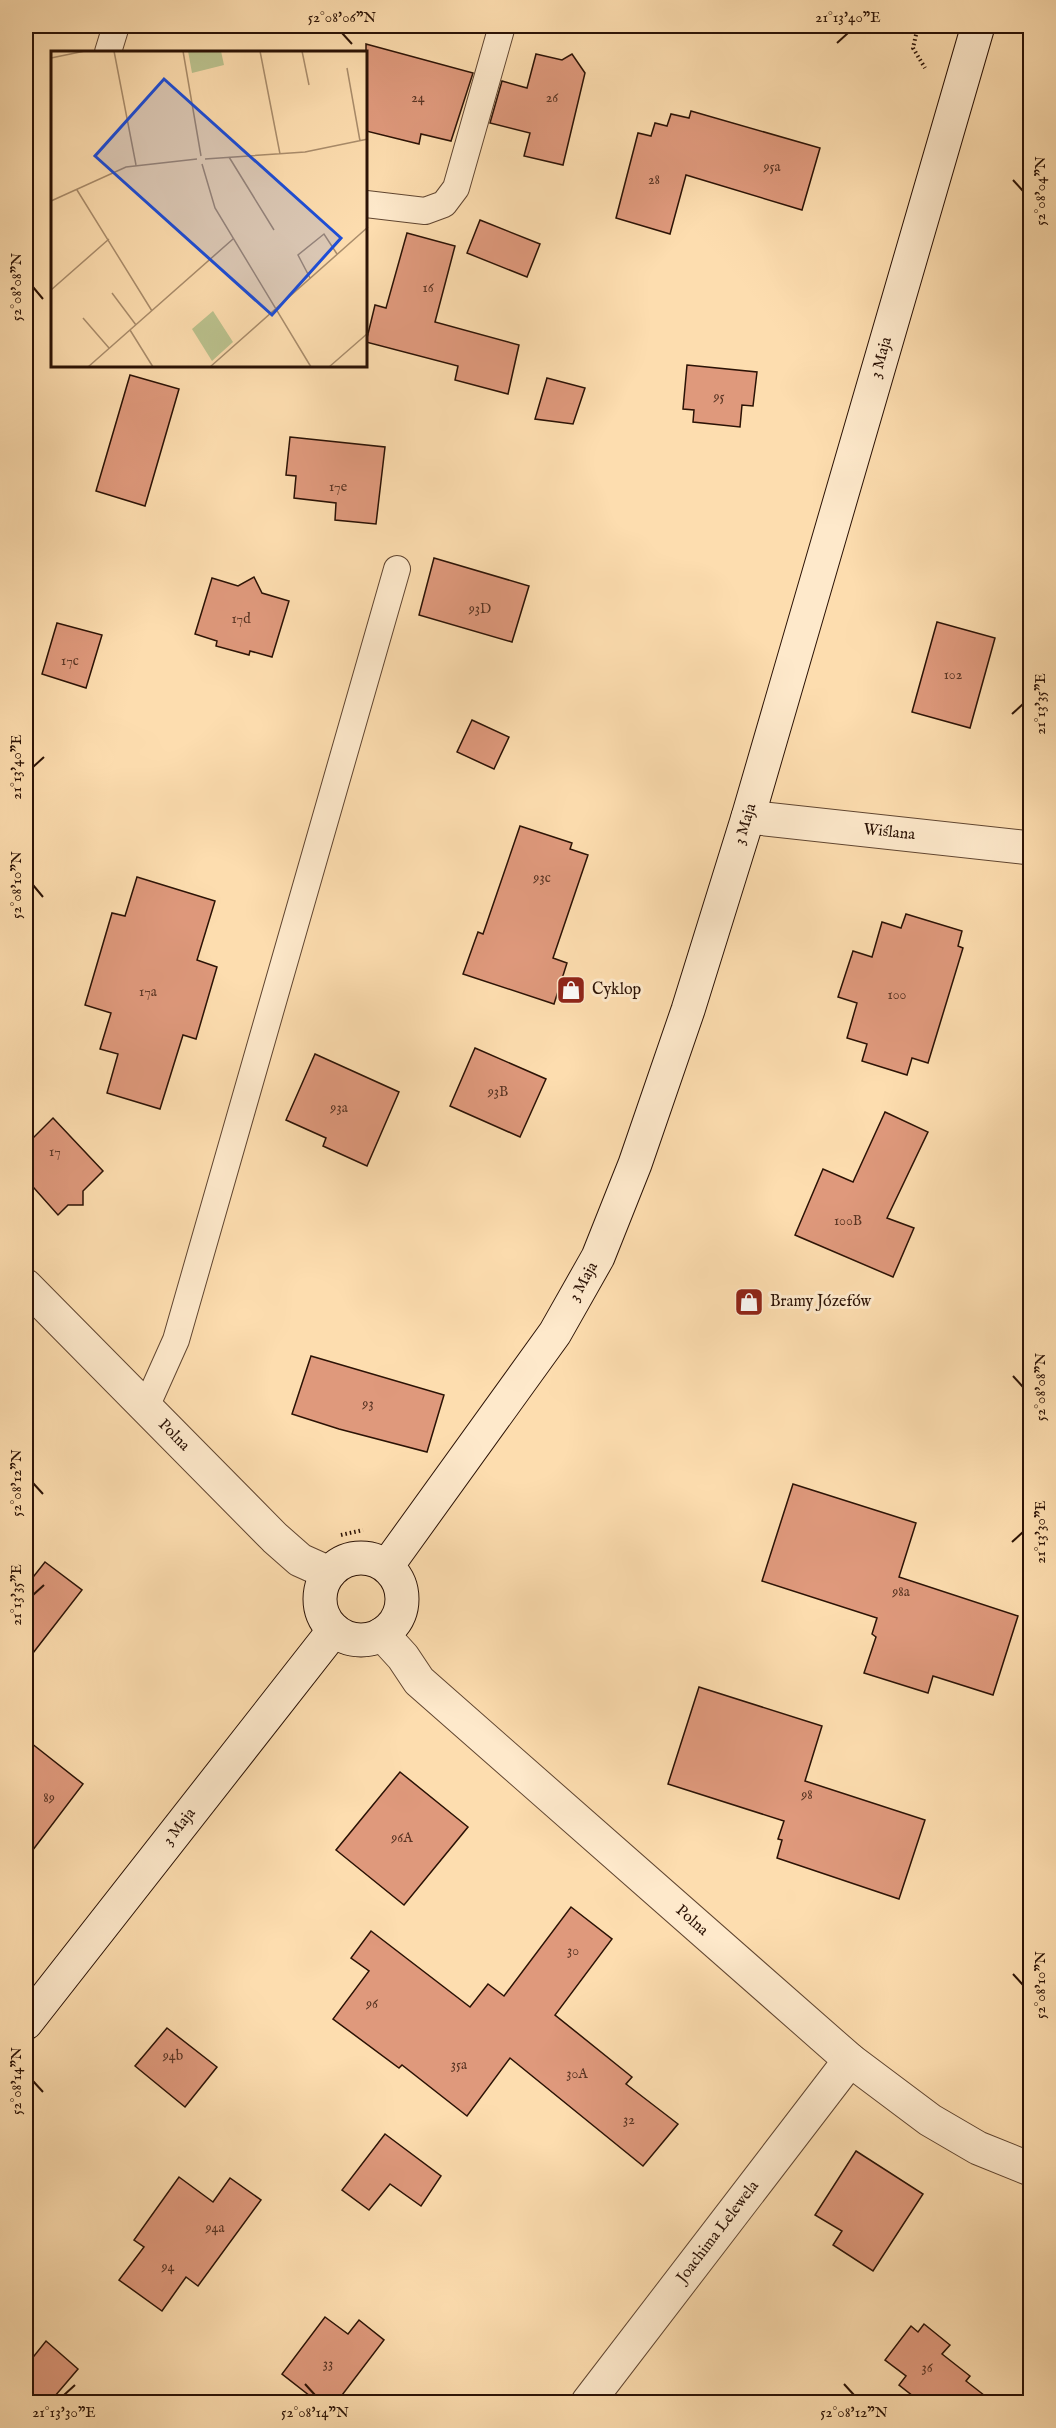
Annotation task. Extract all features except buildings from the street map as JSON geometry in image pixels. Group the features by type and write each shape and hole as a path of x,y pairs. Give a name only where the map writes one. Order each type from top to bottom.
{"street":[{"name":"3 Maja","path":"387,1566 555,1333 598,1257 639,1153 688,1010 748,817 978,26"},
{"name":"Wiślana","path":"748,817 1030,848"},
{"name":"Polna","path":"26,1286 275,1538 300,1560 329,1573"},
{"path":"351,1559 376,1560 387,1566 401,1588 403,1601 395,1623 382,1634 371,1638 358,1639 334,1630 321,1609 320,1596 329,1573 339,1564 351,1559"},
{"name":"3 Maja","path":"26,2023 334,1630"},
{"name":"Polna","path":"382,1634 403,1657 419,1681 850,2060 930,2120 978,2148 1030,2169"},
{"name":"Joachima Lelewela","path":"588,2403 850,2060"}],"lane":[{"path":"108,51 116,26"},
{"path":"368,204 425,211 444,204 456,188 502,26"},
{"path":"146,1407 176,1340 397,569"}],"path":[{"path":"918,26 913,48 930,77"},
{"path":"331,1536 362,1531 369,1525"}],"place":[{"name":"Cyklop","path":"571,990"},
{"name":"Bramy Józefów","path":"749,1302"}]}
